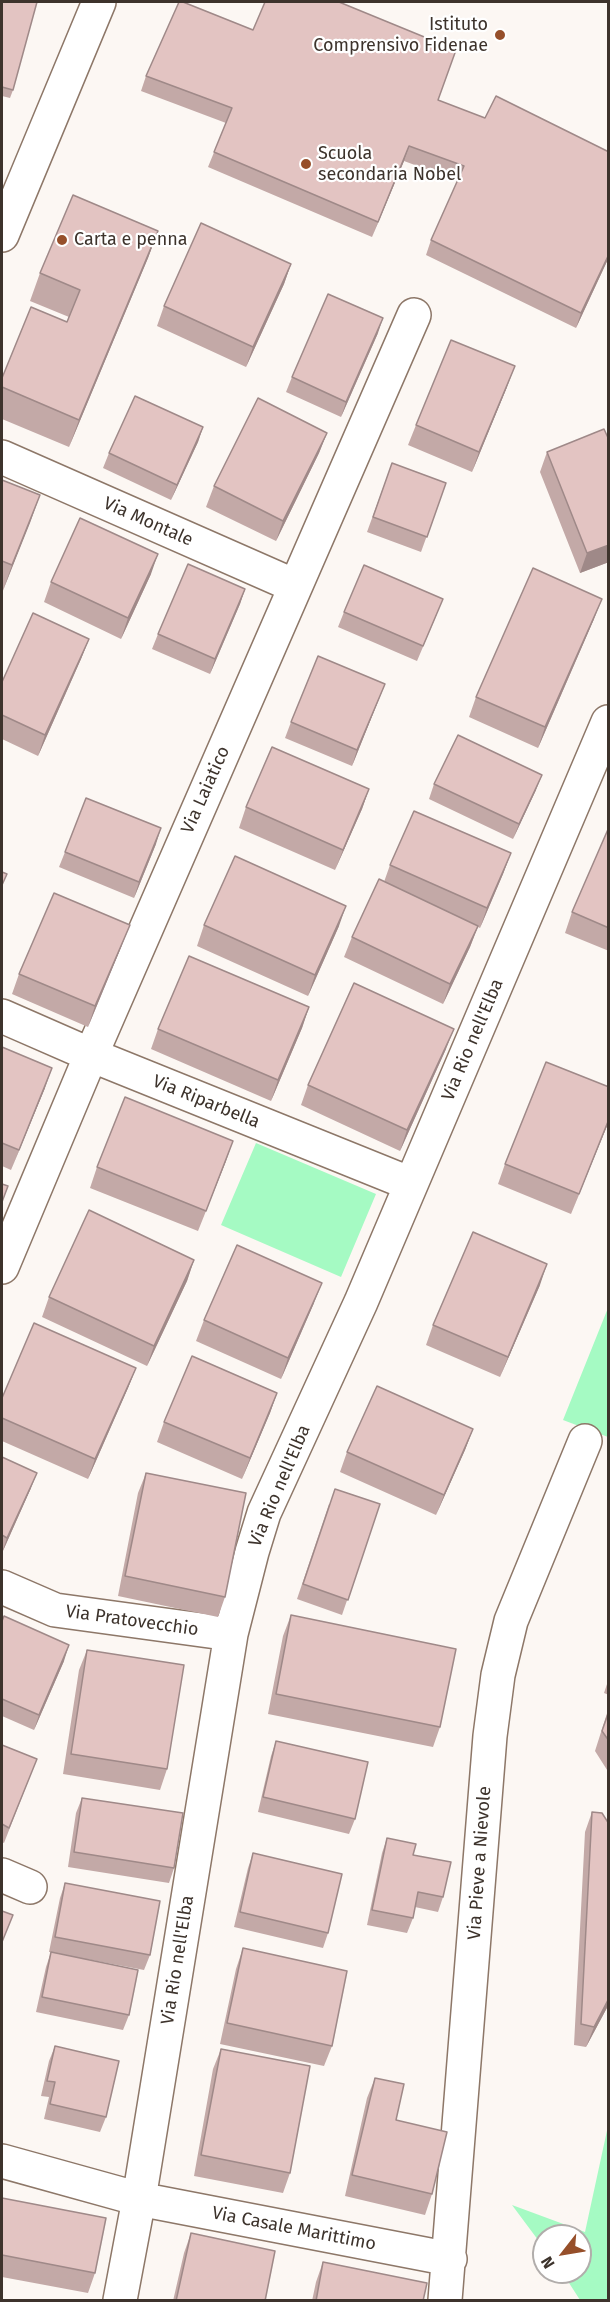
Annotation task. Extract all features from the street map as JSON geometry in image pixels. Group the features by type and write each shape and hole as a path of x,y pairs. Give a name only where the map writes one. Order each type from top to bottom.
{"street":[{"path":"2,235 99,2"},
{"name":"Via Laiatico","path":"2,1267 91,1055 414,315"},
{"name":"Via Montale","path":"2,457 295,586"},
{"name":"Via Rio nell'Elba","path":"120,2301 139,2199 231,1634 249,1561 264,1513 361,1302 609,722"},
{"name":"Via Riparbella","path":"2,1016 91,1055 411,1184"},
{"name":"Via Pieve a Nievole","path":"445,2301 489,1748 498,1675 511,1621 585,1441"},
{"name":"Via Pratovecchio","path":"2,1587 55,1610 231,1634"},
{"name":"Via Casale Marittimo","path":"2,2161 139,2199 450,2259"}],"green space":[{"path":"256,1143 376,1194 341,1277 221,1225"},
{"path":"608,1308 608,1437 563,1420"},
{"path":"608,2126 608,2300 580,2300 570,2284 592,2284 592,2224 587,2224"},
{"path":"512,2205 563,2224 532,2224 532,2232"}],"building":[{"path":"2,2 37,2 13,90 2,87"},
{"name":"Scuola secondaria Nobel","path":"179,2 253,30 265,2 339,2 456,50 438,100 485,118 496,96 609,152 609,254 581,313 431,240 464,166 409,146 378,222 214,152 232,108 146,76"},
{"path":"73,195 158,231 79,420 2,387 2,378 31,307 67,322 80,290 40,273"},
{"path":"201,223 291,264 253,347 164,306"},
{"path":"328,294 383,318 346,402 292,377"},
{"path":"451,340 515,366 479,452 416,425"},
{"path":"135,396 203,427 177,485 109,453"},
{"path":"258,398 327,433 283,521 214,486"},
{"path":"604,429 609,440 609,545 587,553 547,452"},
{"path":"392,463 446,483 427,537 373,517"},
{"path":"2,480 40,495 12,565 2,561"},
{"path":"80,518 158,554 128,618 51,582"},
{"path":"188,564 245,589 215,659 158,634"},
{"path":"364,565 443,599 423,646 344,612"},
{"path":"533,568 602,599 545,727 476,697"},
{"path":"33,613 89,639 45,735 2,715 2,682"},
{"path":"318,656 385,684 357,750 291,722"},
{"path":"458,735 542,775 519,824 434,784"},
{"path":"272,747 369,789 343,850 246,807"},
{"path":"86,798 161,828 139,882 65,852"},
{"path":"414,811 511,853 487,908 390,865"},
{"path":"609,827 609,928 572,912"},
{"path":"235,856 346,906 315,975 204,925"},
{"path":"2,872 7,874 2,885"},
{"path":"379,879 478,926 450,984 352,937"},
{"path":"54,893 130,925 95,1006 19,974"},
{"path":"189,956 309,1007 278,1080 158,1029"},
{"path":"354,983 454,1029 407,1130 308,1085"},
{"path":"2,1047 52,1068 19,1150 2,1143"},
{"path":"546,1062 609,1087 609,1119 579,1194 505,1164"},
{"path":"125,1097 233,1141 206,1211 97,1167"},
{"path":"2,1184 8,1186 2,1202"},
{"path":"89,1210 194,1260 154,1346 49,1297"},
{"path":"473,1232 547,1264 508,1357 433,1325"},
{"path":"237,1245 322,1283 288,1358 204,1320"},
{"path":"34,1323 136,1368 95,1459 2,1418 2,1398"},
{"path":"192,1356 277,1393 250,1458 164,1422"},
{"path":"377,1386 473,1429 444,1495 347,1452"},
{"path":"2,1457 37,1473 7,1538 2,1535"},
{"path":"146,1473 246,1493 225,1597 125,1576"},
{"path":"335,1489 380,1504 348,1600 303,1584"},
{"path":"291,1615 456,1649 440,1727 276,1694"},
{"path":"4,1616 69,1645 39,1715 2,1699 2,1621"},
{"path":"87,1650 184,1665 167,1769 71,1754"},
{"path":"609,1711 609,1741 602,1731"},
{"path":"276,1741 368,1762 355,1819 263,1797"},
{"path":"2,1745 37,1759 9,1828 2,1824"},
{"path":"82,1798 183,1813 174,1868 74,1852"},
{"path":"592,1812 602,1813 609,1824 609,1998 594,2027 581,2024"},
{"path":"387,1838 416,1844 413,1855 451,1862 443,1897 418,1892 413,1918 372,1910"},
{"path":"253,1853 342,1874 328,1933 240,1912"},
{"path":"65,1883 160,1901 150,1955 55,1937"},
{"path":"2,1911 13,1915 2,1942"},
{"path":"243,1948 347,1971 332,2046 227,2023"},
{"path":"51,1952 138,1970 129,2015 42,1997"},
{"path":"55,2046 119,2061 106,2117 50,2104 55,2082 47,2081"},
{"path":"221,2049 310,2066 290,2173 201,2155"},
{"path":"375,2078 404,2084 396,2120 447,2132 432,2194 352,2175"},
{"path":"2,2198 106,2218 95,2273 2,2255"},
{"path":"191,2233 275,2251 265,2301 176,2301"},
{"path":"323,2262 427,2283 423,2301 316,2301"}],"place":[{"name":"Istituto Comprensivo Fidenae","path":"500,35"},
{"name":"Scuola secondaria Nobel","path":"306,164"},
{"name":"Carta e penna","path":"62,240"}]}
